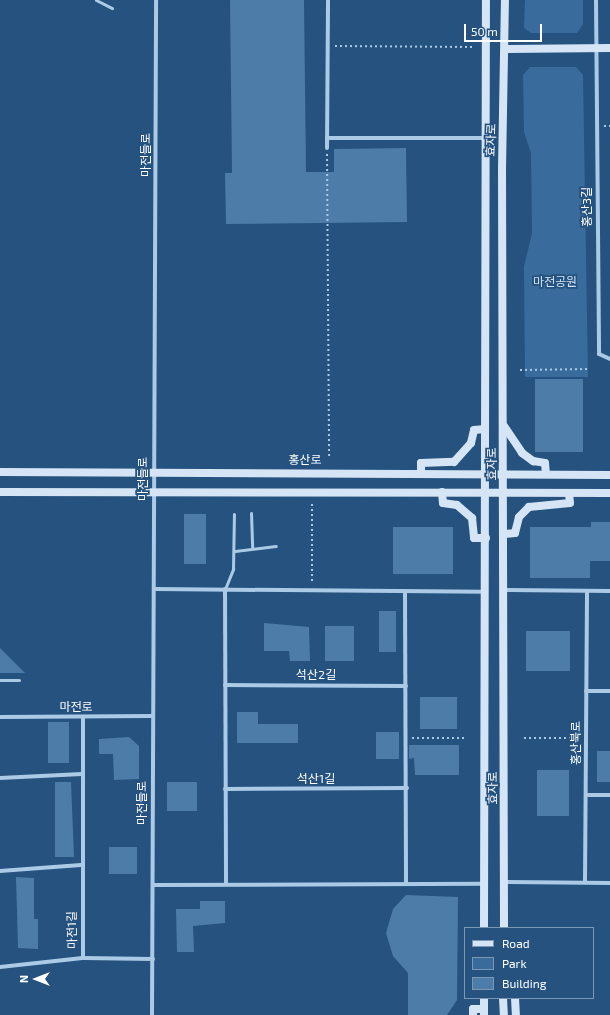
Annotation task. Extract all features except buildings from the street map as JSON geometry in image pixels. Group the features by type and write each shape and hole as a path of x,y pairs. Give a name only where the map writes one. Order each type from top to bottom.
{"street":[{"name":"마전들로","path":"152,1015 154,959 152,716 155,589 153,472 156,0"},
{"path":"327,148 328,0"},
{"name":"효자로","path":"484,927 486,592 486,0"},
{"name":"효자로","path":"504,927 505,590 502,169 505,0"},
{"path":"596,0 596,48"},
{"name":"홍산3길","path":"596,48 599,354 610,359"},
{"path":"505,49 610,48"},
{"path":"327,138 486,138"},
{"path":"504,425 522,453 533,461 545,463 546,474"},
{"path":"421,473 421,463 454,462 471,443 474,430 485,429"},
{"name":"홍산로","path":"0,472 610,474"},
{"path":"0,492 610,493"},
{"path":"442,492 443,503 457,505 472,518 474,538 486,538"},
{"path":"504,534 515,534 519,517 529,507 570,503 569,493"},
{"path":"155,589 486,592"},
{"path":"225,589 226,884"},
{"path":"505,590 610,591"},
{"path":"405,591 406,686 409,738 406,882"},
{"name":"홍산북로","path":"585,882 587,591"},
{"name":"석산2길","path":"225,685 406,686"},
{"path":"586,690 610,691"},
{"name":"마전로","path":"0,717 83,718 152,716"},
{"name":"마전1길","path":"0,968 82,958 81,865 83,718"},
{"path":"0,778 82,774"},
{"name":"석산1길","path":"225,789 407,788"},
{"path":"586,795 610,795"},
{"path":"0,871 81,865"},
{"path":"153,884 406,882 484,884"},
{"path":"505,882 610,882"},
{"path":"82,958 154,959"},
{"path":"473,1015 473,1009 484,1012 484,999"},
{"path":"503,999 504,1015"},
{"path":"515,999 516,1015"}],"lane":[{"path":"96,0 112,8"},
{"path":"251,513 252,547"},
{"path":"225,589 233,569 235,551 234,514"},
{"path":"235,551 252,547 276,546"},
{"path":"0,680 19,680"}],"path":[{"path":"328,46 474,47"},
{"path":"604,126 610,126"},
{"path":"327,148 329,456"},
{"path":"520,370 590,369"},
{"path":"312,504 312,582"},
{"path":"409,738 467,738"},
{"path":"524,738 579,738"}],"green space":[{"path":"525,0 583,0 583,24 577,33 531,33 524,28"},
{"name":"마전공원","path":"530,67 576,67 583,75 588,377 525,377 524,267 532,233 531,153 524,132 523,75"}]}
